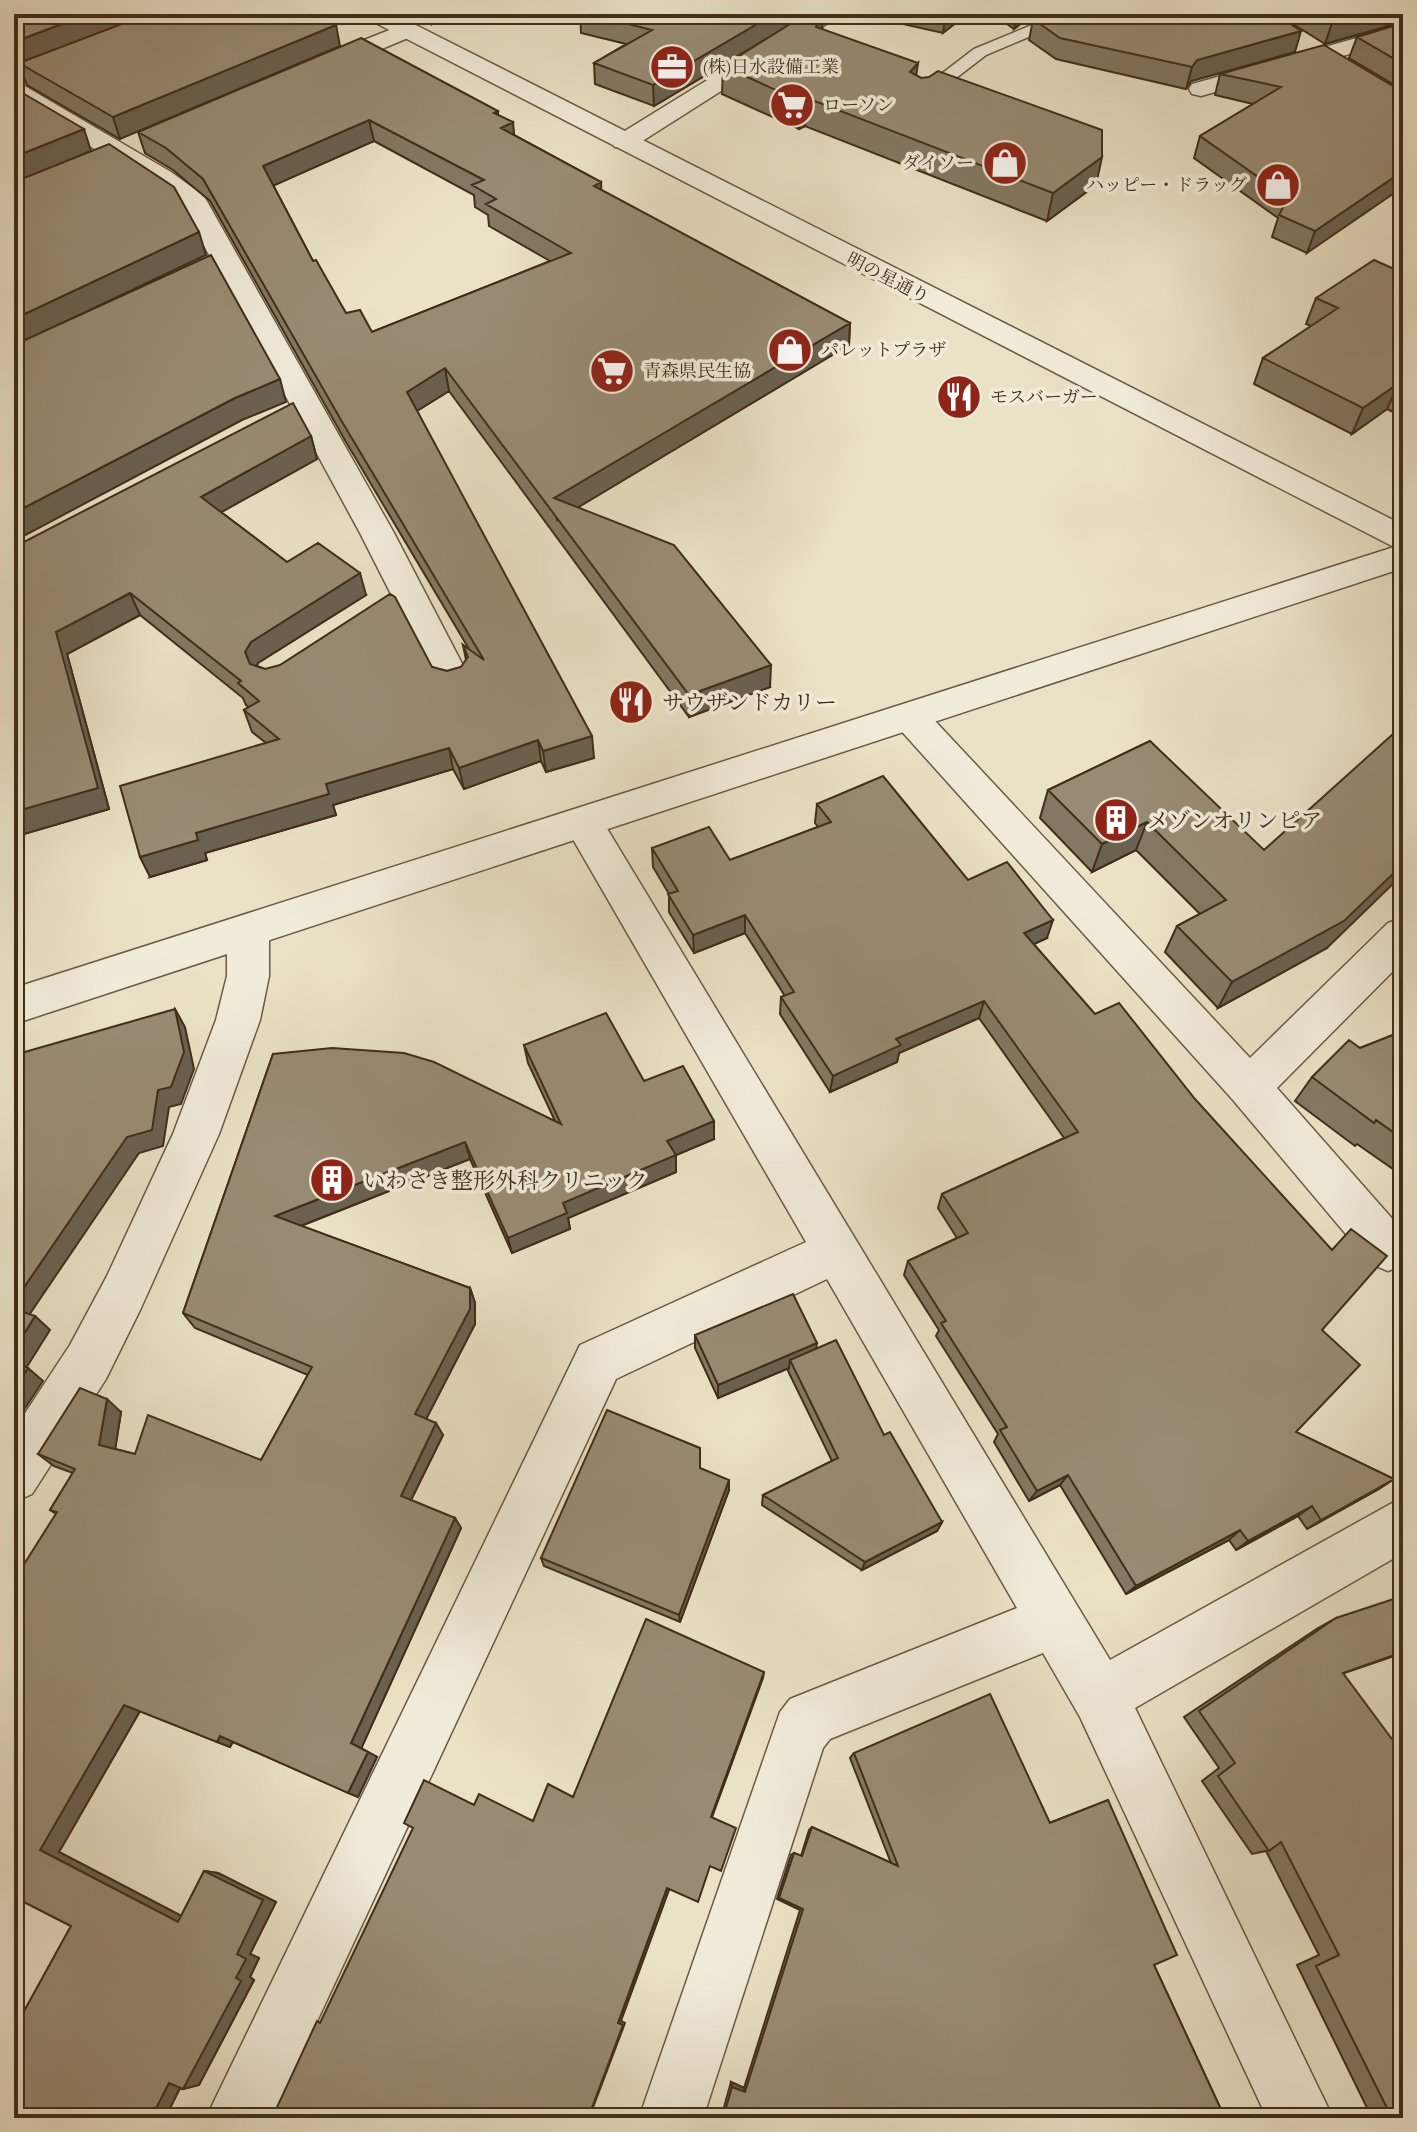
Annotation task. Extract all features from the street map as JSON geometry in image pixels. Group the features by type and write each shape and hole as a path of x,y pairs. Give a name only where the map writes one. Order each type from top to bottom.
{"street":[{"name":"明の星通り","path":"376,14 1403,539"},
{"path":"624,142 830,14"},
{"path":"300,75 407,30"},
{"path":"1201,89 1403,32"},
{"path":"1296,39 1348,70"},
{"path":"19,80 131,146 185,193 205,218 216,264 308,406 393,598 451,677"},
{"path":"88,165 131,146"},
{"path":"277,419 308,406"},
{"path":"14,1006 1403,556"},
{"path":"909,716 1249,1087 1388,1249"},
{"path":"583,822 1100,1697 1301,2118"},
{"path":"14,1476 88,1362 124,1292 196,1134 238,1020 248,976 248,931"},
{"path":"1249,1087 1403,935"},
{"path":"238,2118 598,1362 836,1252"},
{"path":"1100,1697 1403,1523"},
{"path":"671,2118 800,1732 810,1719 1057,1620"}],"lane":[{"path":"919,98 980,52 1040,28"}],"building":[{"path":"14,14 88,14 14,42"},
{"path":"148,14 315,14 336,25 113,117 19,63"},
{"path":"589,14 774,14 653,85 594,63 652,30"},
{"path":"806,14 820,14 816,27 918,63 910,72 921,78 938,71 1102,130 1102,157 1053,193 807,98 800,101 723,66"},
{"path":"1053,14 1276,14 1301,31 1197,60 1192,67 1060,38 1033,19"},
{"path":"1318,14 1363,14 1332,23"},
{"path":"1403,23 1403,64 1357,37"},
{"path":"361,38 498,111 494,113 513,122 501,128 601,182 594,186 850,323 554,498 674,545 771,665 689,695 445,368 407,392 592,736 543,751 538,740 459,768 449,748 326,784 329,794 196,833 198,840 140,857 120,786 279,739 244,710 259,701 238,683 241,681 130,593 56,632 98,788 14,812 14,547 293,403 311,436 201,497 287,562 318,543 360,573 251,642 245,652 250,664 265,669 280,665 390,594 395,597 432,667 447,671 461,667 468,657 463,645 484,660 341,420 203,179 166,148 138,132","holes":["369,120 484,180 472,185 496,199 486,204 571,253 372,332 360,310 346,313 316,260 313,261 263,166"]},
{"path":"1324,45 1403,92 1403,171 1315,231 1279,215 1288,198 1200,136 1281,87 1220,74"},
{"path":"14,88 84,129 14,157"},
{"path":"109,144 174,187 199,232 14,319 14,182"},
{"path":"211,255 280,379 235,398 14,513 14,345"},
{"path":"1374,260 1403,273 1403,385 1399,383 1363,408 1263,358 1338,308 1316,298"},
{"path":"1403,725 1403,864 1344,921 1232,982 1177,926 1226,900 1147,822 1102,844 1048,790 1150,741 1264,850"},
{"path":"883,776 968,880 1007,862 1053,920 1024,933 1095,1014 1119,1003 1195,1099 1332,1250 1351,1229 1387,1256 1322,1330 1360,1365 1296,1432 1394,1479 1321,1520 1312,1506 1248,1541 1240,1530 1136,1586 1068,1475 1037,1491 1000,1430 1007,1427 941,1323 946,1321 908,1261 968,1233 942,1194 1078,1132 984,1001 896,1039 901,1045 833,1076 781,997 794,992 745,915 693,935 668,894 678,891 652,848 709,827 730,860 831,822 817,804"},
{"path":"175,1009 184,1052 171,1087 158,1090 152,1130 127,1137 14,1302 14,1055"},
{"path":"606,1013 644,1081 683,1066 714,1121 667,1141 676,1155 563,1203 567,1213 508,1238 465,1142 275,1216 470,1288 470,1309 415,1414 436,1423 401,1496 455,1518 351,1743 368,1752 348,1793 220,1736 217,1742 124,1705 40,1850 178,1922 204,1871 263,1900 237,1954 246,1959 236,1978 241,1981 183,2089 169,2083 151,2118 14,2118 14,2025 71,1926 14,1897 14,1580 57,1512 50,1510 75,1469 38,1454 80,1388 107,1399 99,1445 135,1454 148,1415 261,1460 312,1367 183,1313 273,1054 332,1048 404,1053 434,1062 561,1124 524,1045"},
{"path":"1403,1031 1403,1139 1376,1120 1374,1123 1312,1077 1349,1040 1360,1048"},
{"path":"793,1294 817,1343 718,1385 695,1335"},
{"path":"14,1309 35,1316 14,1350"},
{"path":"836,1340 884,1435 890,1432 942,1522 865,1562 763,1495 838,1458 790,1360"},
{"path":"14,1363 28,1368 14,1389"},
{"path":"607,1410 700,1448 700,1468 729,1480 679,1615 541,1558"},
{"path":"1403,1596 1403,1652 1343,1673 1403,1754 1403,2118 1392,2118 1316,1966 1339,1955 1281,1842 1269,1851 1218,1776 1235,1763 1199,1711 1336,1618"},
{"path":"646,1619 764,1672 711,1817 736,1828 721,1871 710,1866 698,1902 667,1888 618,2023 623,2025 588,2118 272,2118 413,1828 404,1823 424,1780 474,1805 479,1794 533,1821 548,1784 573,1797"},
{"path":"990,1694 1050,1823 1108,1800 1177,1955 1154,1965 1225,2118 723,2118 732,2087 745,2092 803,1909 779,1898 794,1853 802,1856 812,1827 898,1866 854,1753"}],"place":[{"name":"(株)日水設備工業","path":"672,67"},
{"name":"ローソン","path":"792,105"},
{"name":"ダイソー","path":"1005,163"},
{"name":"ハッピー・ドラッグ","path":"1278,185"},
{"name":"パレットプラザ","path":"790,350"},
{"name":"青森県民生協","path":"612,371"},
{"name":"モスバーガー","path":"959,397"},
{"name":"サウザンドカリー","path":"631,702"},
{"name":"メゾンオリンピア","path":"1116,820"},
{"name":"いわさき整形外科クリニック","path":"332,1180"}]}
